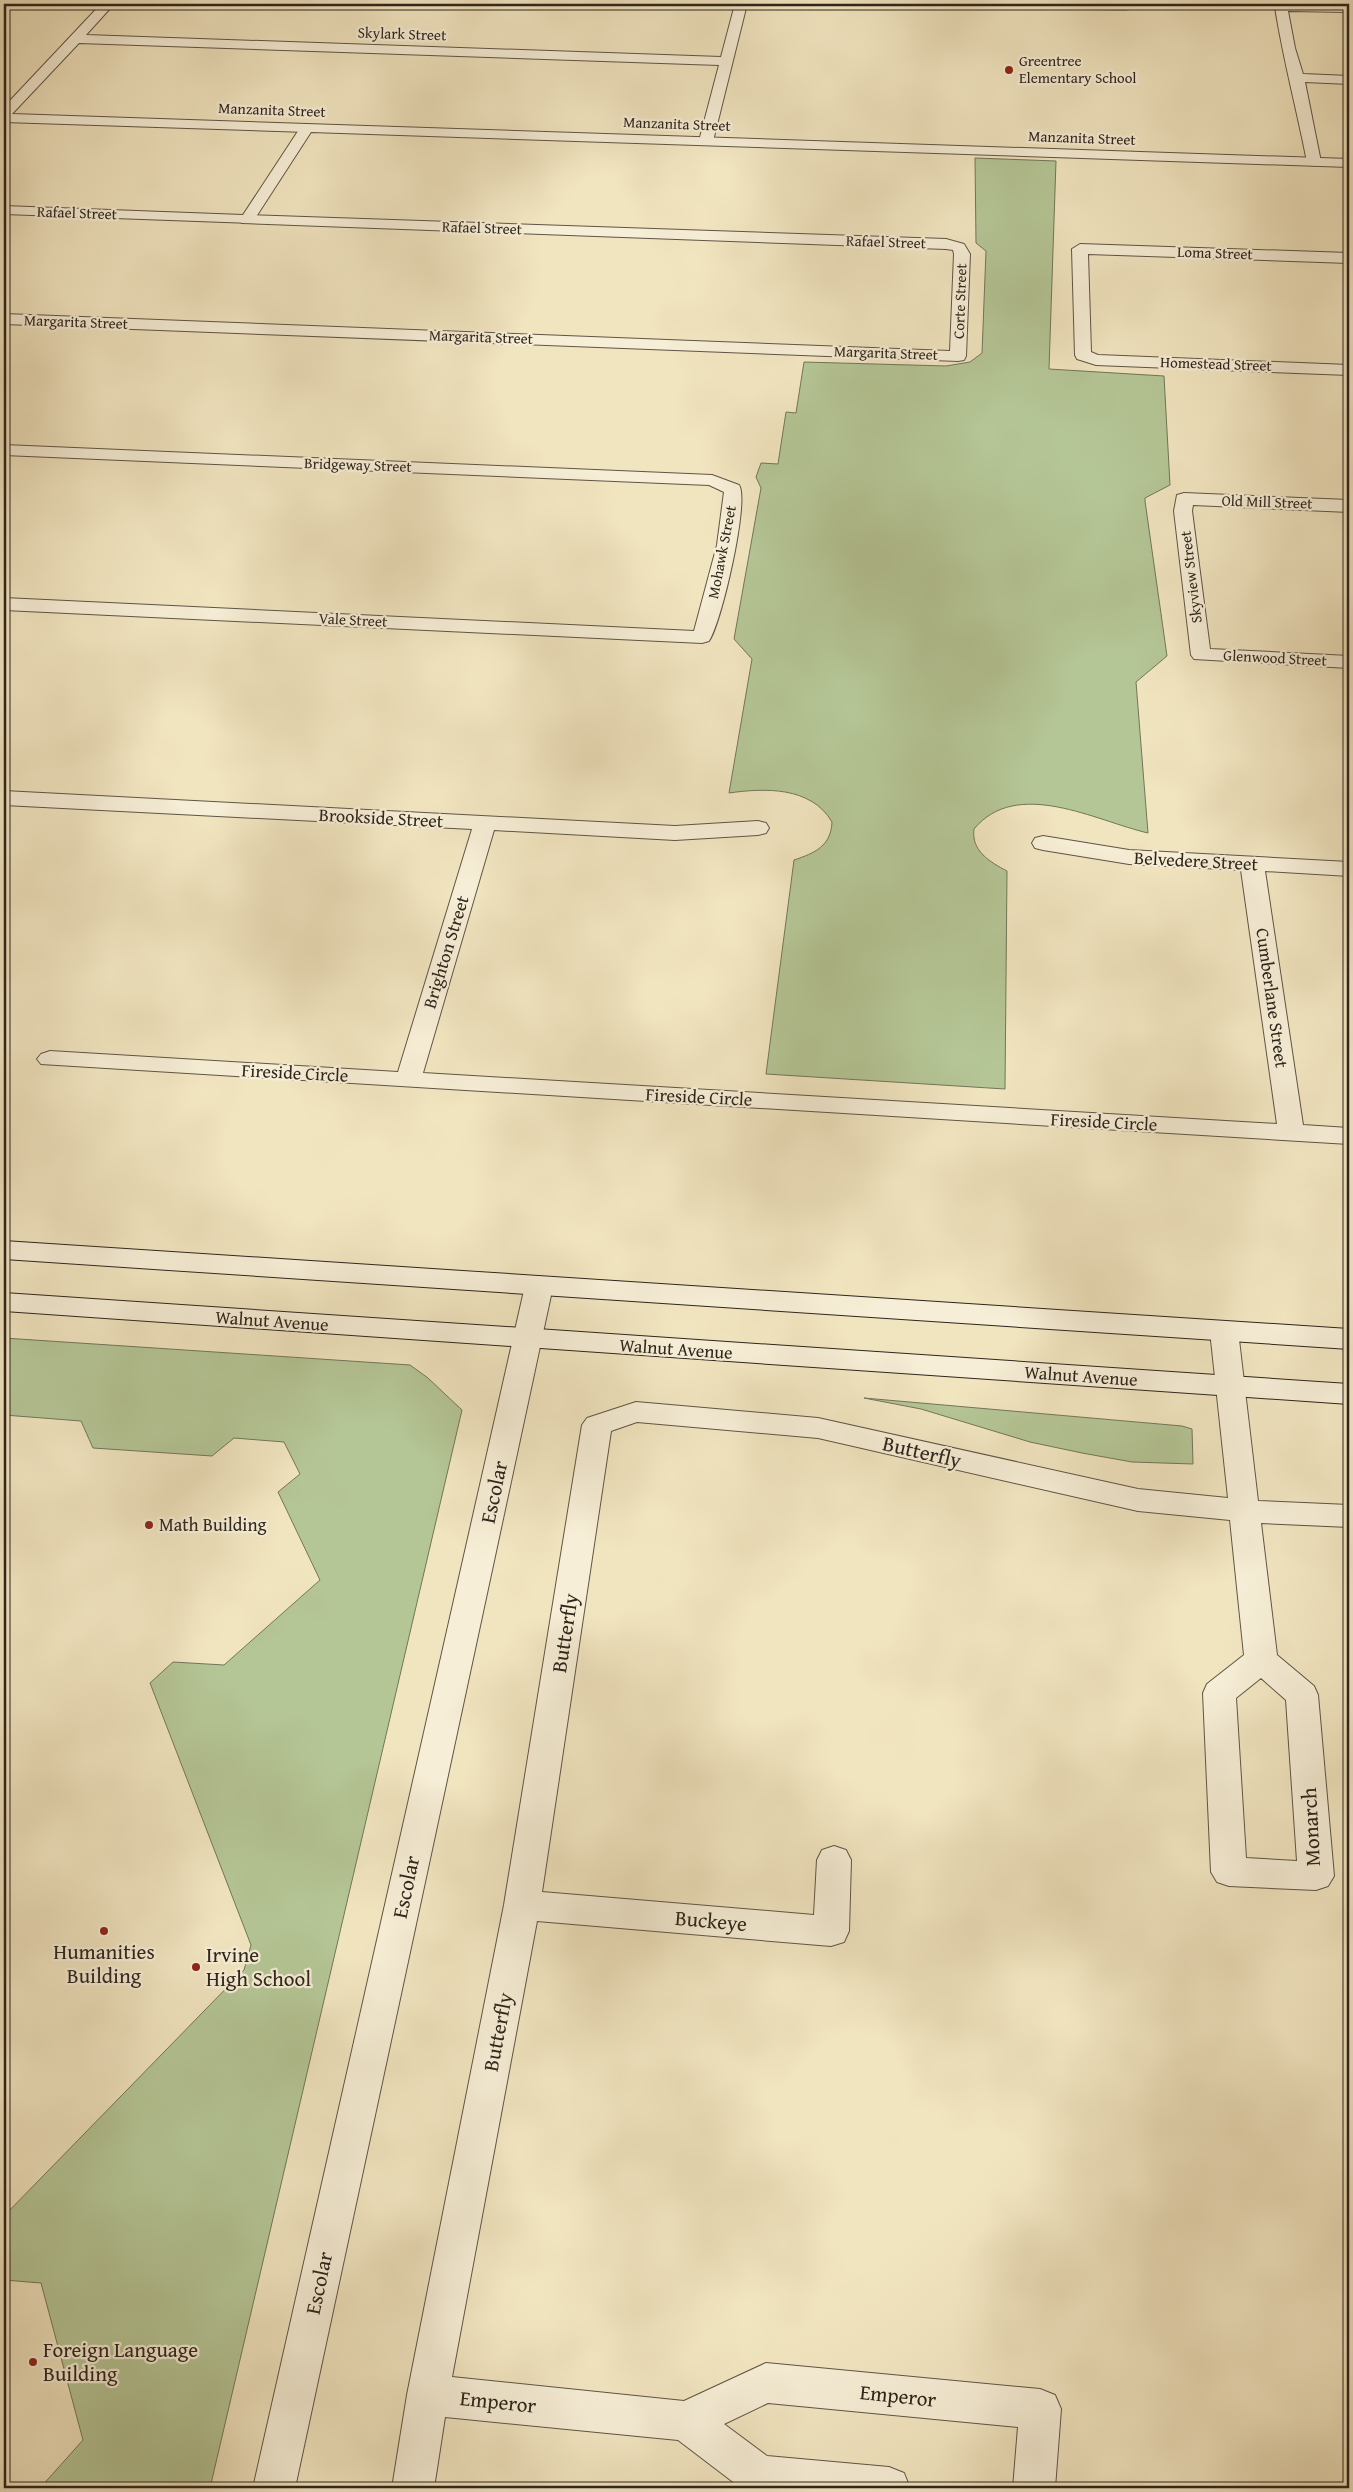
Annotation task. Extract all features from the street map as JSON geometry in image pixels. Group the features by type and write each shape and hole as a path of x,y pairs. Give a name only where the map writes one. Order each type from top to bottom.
{"street":[{"path":"4,117 108,4"},
{"path":"706,141 741,4"},
{"path":"1314,162 1297,78 1288,48 1281,7 1349,8"},
{"name":"Skylark Street","path":"76,39 728,60"},
{"path":"1297,78 1349,80"},
{"name":"Manzanita Street","path":"4,117 1349,163"},
{"path":"247,220 307,128"},
{"name":"Rafael Street","path":"4,210 946,244 959,247"},
{"name":"Corte Street","path":"958,356 962,254 959,247"},
{"name":"Loma Street","path":"1083,354 1080,248 1349,258"},
{"name":"Margarita Street","path":"4,319 958,356"},
{"name":"Homestead Street","path":"1083,354 1096,360 1349,370"},
{"name":"Bridgeway Street","path":"4,450 712,480"},
{"name":"Mohawk Street","path":"702,637 714,596 732,507 733,489 712,480"},
{"name":"Old Mill Street","path":"1184,499 1349,506"},
{"name":"Skyview Street","path":"1184,499 1183,511 1201,654"},
{"name":"Vale Street","path":"4,604 702,637"},
{"name":"Glenwood Street","path":"1201,654 1349,662"},
{"name":"Brookside Street","path":"4,798 675,833 758,828"},
{"name":"Brighton Street","path":"408,1080 485,823"},
{"name":"Belvedere Street","path":"1044,843 1130,857 1349,869"},
{"name":"Cumberlane Street","path":"1252,864 1291,1133"},
{"name":"Fireside Circle","path":"50,1059 1349,1136"},
{"path":"4,1250 1349,1339"},
{"name":"Escolar","path":"274,2488 539,1286"},
{"name":"Walnut Avenue","path":"4,1302 1349,1394"},
{"path":"1224,1331 1261,1660"},
{"name":"Butterfly","path":"413,2488 428,2395 522,1905 597,1425 636,1412 818,1428 1138,1500 1245,1511 1349,1516"},
{"name":"Monarch","path":"1261,1660 1302,1695 1316,1876 1228,1872 1219,1693 1261,1660"},
{"name":"Buckeye","path":"522,1905 831,1931 834,1860"},
{"name":"Emperor","path":"428,2395 686,2421 766,2383 1040,2410 1034,2488"},
{"path":"686,2421 759,2476 889,2488"}],"green space":[{"path":"895,4 1176,4 1125,10 910,7"},
{"path":"1176,4 1253,4 1253,6"},
{"path":"975,158 1056,161 1049,369 1164,376 1170,485 1145,498 1145,501 1167,656 1136,682 1148,833 1058,807 1034,804 1012,806 992,814 974,829 974,837 979,850 988,860 1007,871 1005,1089 766,1074 794,860 815,851 825,843 829,837 832,822 823,810 812,802 786,792 757,790 729,793 752,659 734,639 761,488 756,477 761,463 778,464 786,412 796,413 804,362 946,366 970,362 982,353 986,251 976,243"},
{"path":"4,1338 410,1365 428,1378 462,1410 210,2488 40,2488 83,2440 41,2283 4,2280 4,2216 244,1970 251,1945 150,1683 173,1662 224,1665 320,1580 278,1492 300,1474 284,1442 234,1438 212,1456 93,1448 81,1421 4,1415"},
{"path":"864,1398 1182,1426 1192,1429 1193,1464 1132,1462 1082,1453 1030,1442 921,1409"}],"place":[{"name":"Greentree Elementary School","path":"1009,70"},
{"name":"Math Building","path":"149,1525"},
{"name":"Humanities Building","path":"104,1931"},
{"name":"Irvine High School","path":"196,1967"},
{"name":"Foreign Language Building","path":"33,2362"}]}
